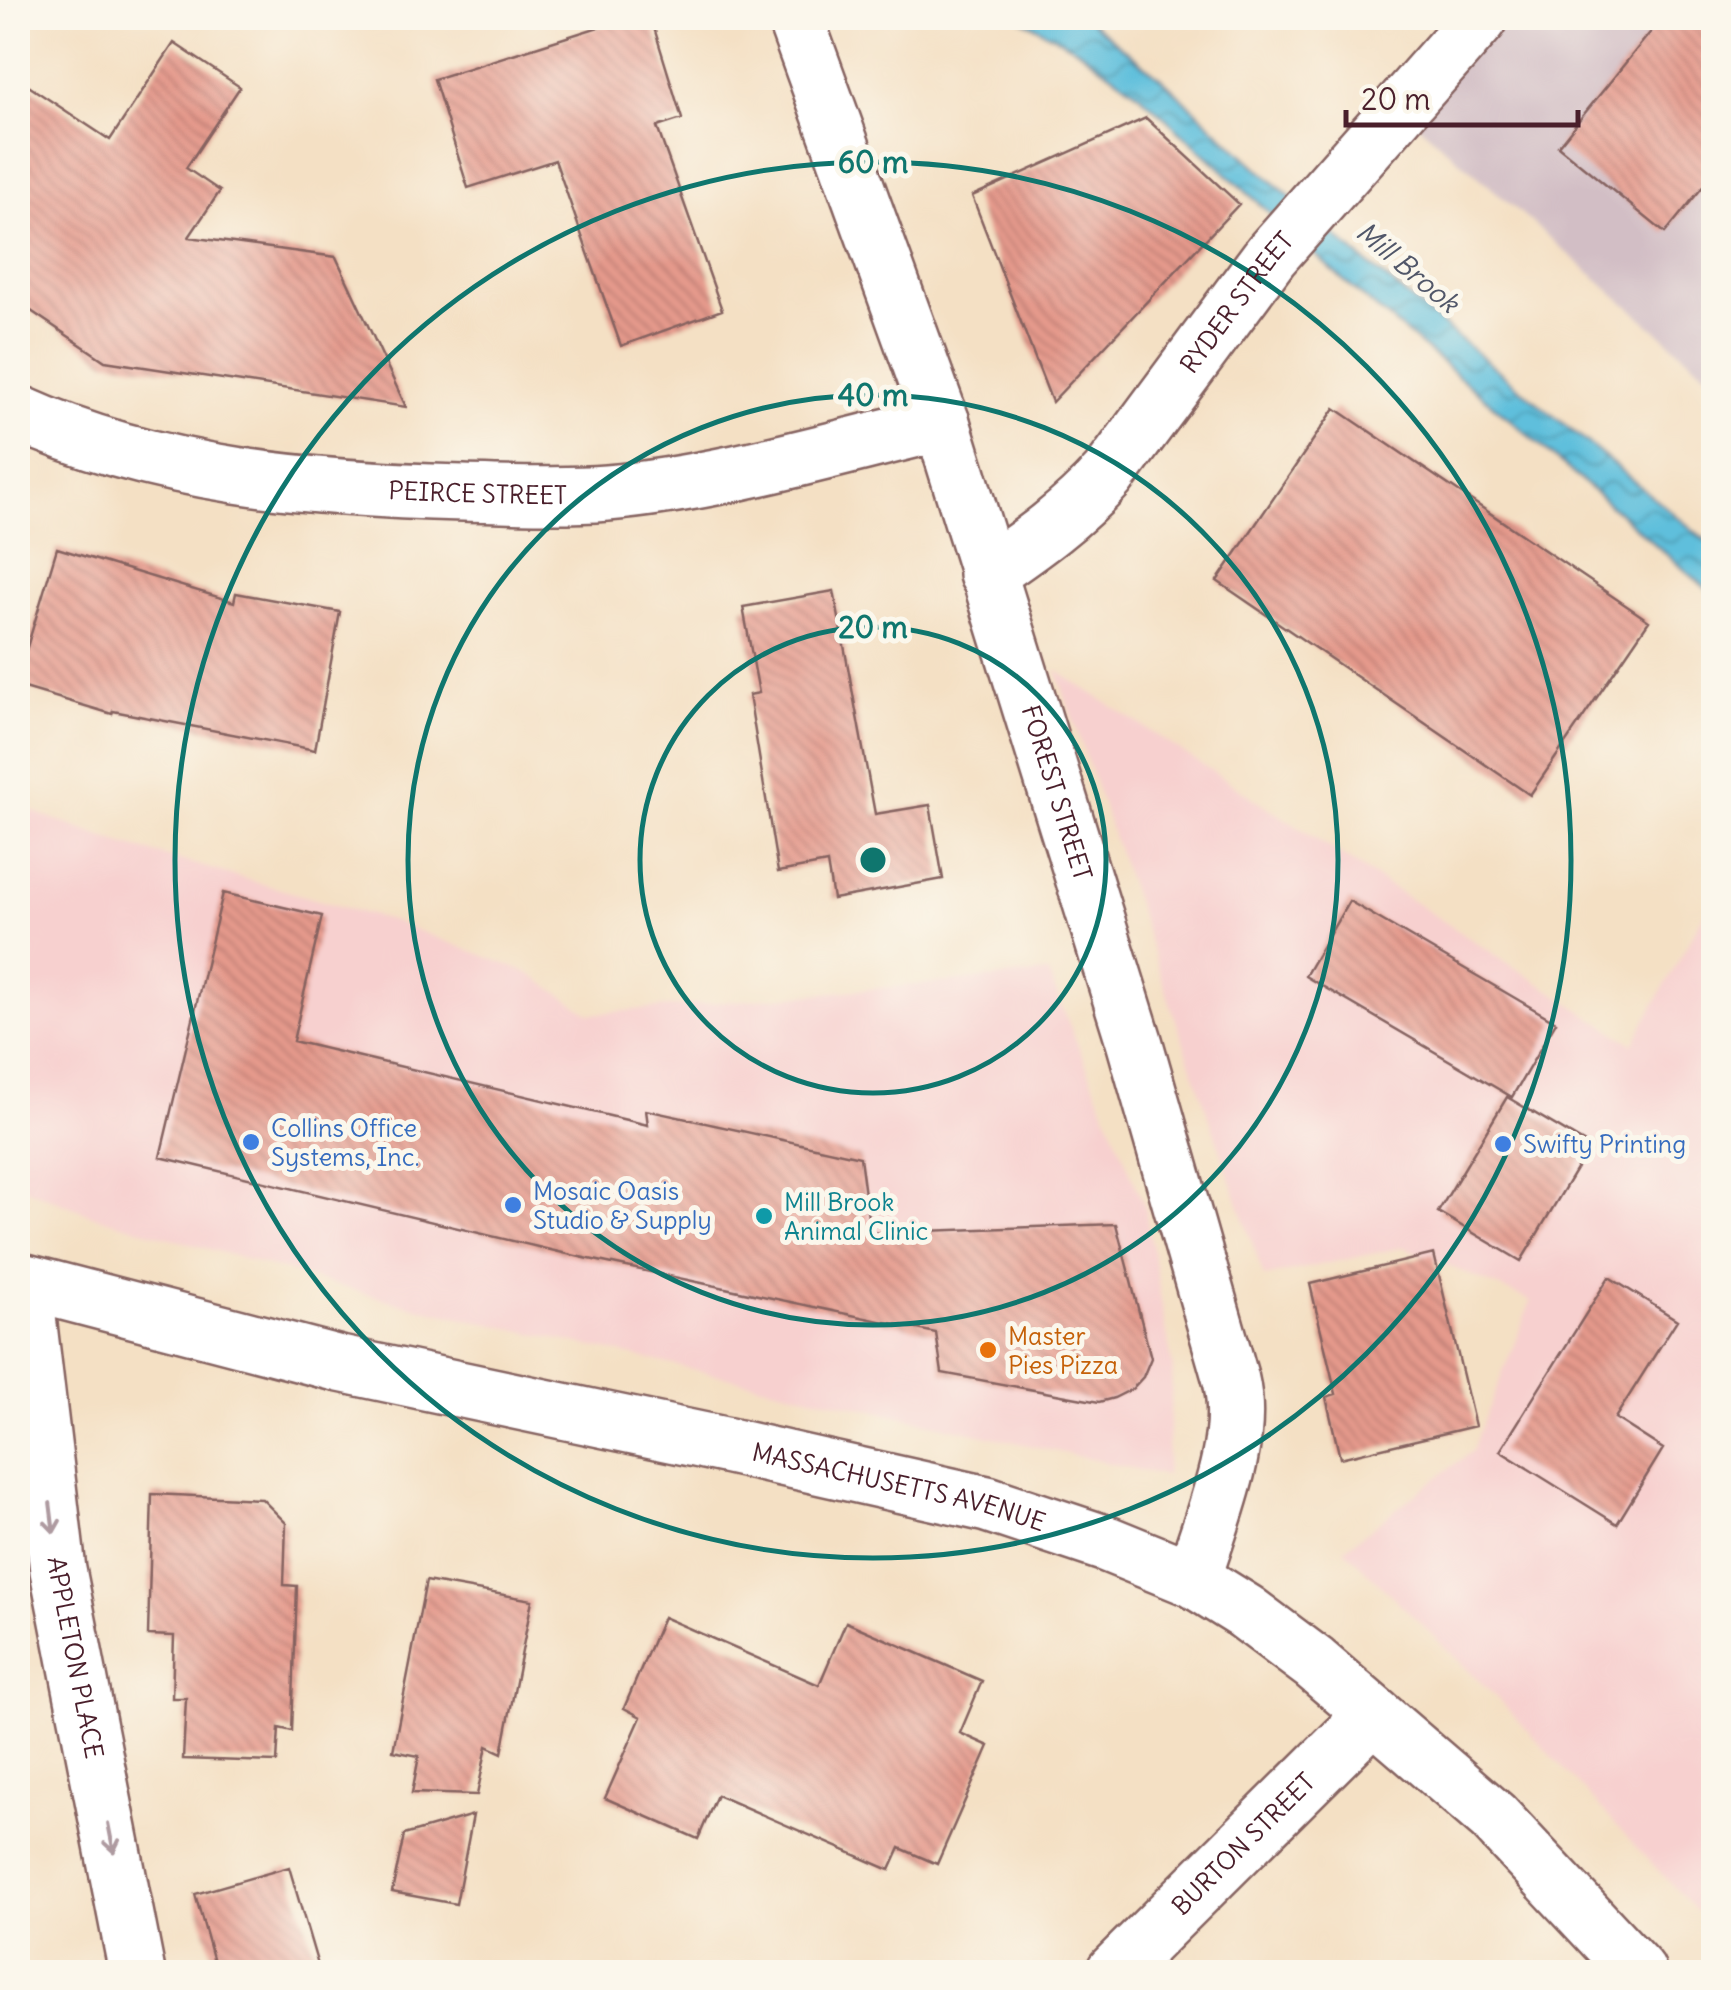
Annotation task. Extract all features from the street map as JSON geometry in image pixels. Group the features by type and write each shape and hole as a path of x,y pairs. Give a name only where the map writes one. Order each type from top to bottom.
{"street":[{"name":"FOREST STREET","path":"795,18 942,423 1134,1041 1234,1391 1235,1435 1194,1580"},
{"name":"RYDER STREET","path":"987,574 1086,500 1271,254 1480,18"},
{"name":"PEIRCE STREET","path":"18,413 140,457 202,470 383,491 553,496 696,480 942,423"},
{"name":"MASSACHUSETTS AVENUE","path":"20,1283 340,1364 987,1504 1108,1544 1194,1580 1314,1662 1494,1818 1638,1972"},
{"name":"APPLETON PLACE","path":"20,1283 58,1570 138,1972"},
{"name":"BURTON STREET","path":"1114,1972 1372,1715"}],"shaded area":[{"path":"1476,18 1713,18 1713,379 1400,109"},
{"path":"1056,670 1633,1044 1713,897 1713,1929 1504,1705 1344,1549 1472,1451 1531,1301 1404,1247 1264,1277"},
{"path":"18,806 113,841 395,922 529,973 590,1014 1048,973 1145,1207 1173,1369 1166,1476 402,1304 97,1217 18,1185"}],"water":[{"path":"1020,18 1086,18 1162,79 1363,260 1713,546 1713,594 1352,288 1137,92 1077,49"}],"building":[{"path":"627,18 651,18 682,119 657,127 722,310 621,346 555,160 468,188 434,79"},
{"path":"1662,18 1714,18 1714,173 1665,233 1558,146"},
{"path":"174,43 240,87 186,168 220,191 189,237 336,257 406,407 105,361 18,302 18,79 110,140"},
{"path":"1146,118 1239,204 1052,402 972,196"},
{"path":"1335,408 1649,621 1530,795 1217,581"},
{"path":"57,548 234,602 236,593 340,612 315,750 113,711 112,714 18,686"},
{"path":"834,591 875,814 930,805 943,879 833,899 827,863 778,872 749,695 759,693 743,607"},
{"path":"223,893 322,916 293,1041 648,1125 646,1110 860,1157 870,1233 1116,1224 1151,1358 1143,1377 1132,1389 1099,1402 942,1373 936,1333 580,1257 160,1157"},
{"path":"1349,901 1556,1022 1512,1097 1305,976"},
{"path":"1507,1097 1590,1146 1521,1261 1438,1212"},
{"path":"1434,1254 1475,1426 1340,1458 1326,1397 1336,1394 1310,1284"},
{"path":"1609,1277 1677,1320 1615,1418 1663,1449 1617,1524 1500,1451"},
{"path":"152,1494 262,1499 286,1523 284,1585 297,1586 292,1731 279,1728 277,1762 183,1759 186,1698 172,1698 174,1636 148,1635"},
{"path":"426,1581 532,1600 502,1753 487,1746 477,1795 412,1793 419,1756 393,1751"},
{"path":"663,1617 819,1685 846,1622 982,1681 960,1733 989,1746 937,1864 900,1848 890,1870 717,1795 698,1839 605,1798 641,1717 624,1708"},
{"path":"473,1815 456,1904 392,1892 404,1835"},
{"path":"289,1867 320,1972 217,1972 195,1894"}],"place":[{"name":"Collins Office Systems, Inc.","path":"251,1142"},
{"name":"Swifty Printing","path":"1503,1144"},
{"name":"Mosaic Oasis Studio & Supply","path":"513,1205"},
{"name":"Mill Brook Animal Clinic","path":"764,1216"},
{"name":"Master Pies Pizza","path":"988,1350"}],"water label":[{"name":"Mill Brook","path":"1408,267"}]}
